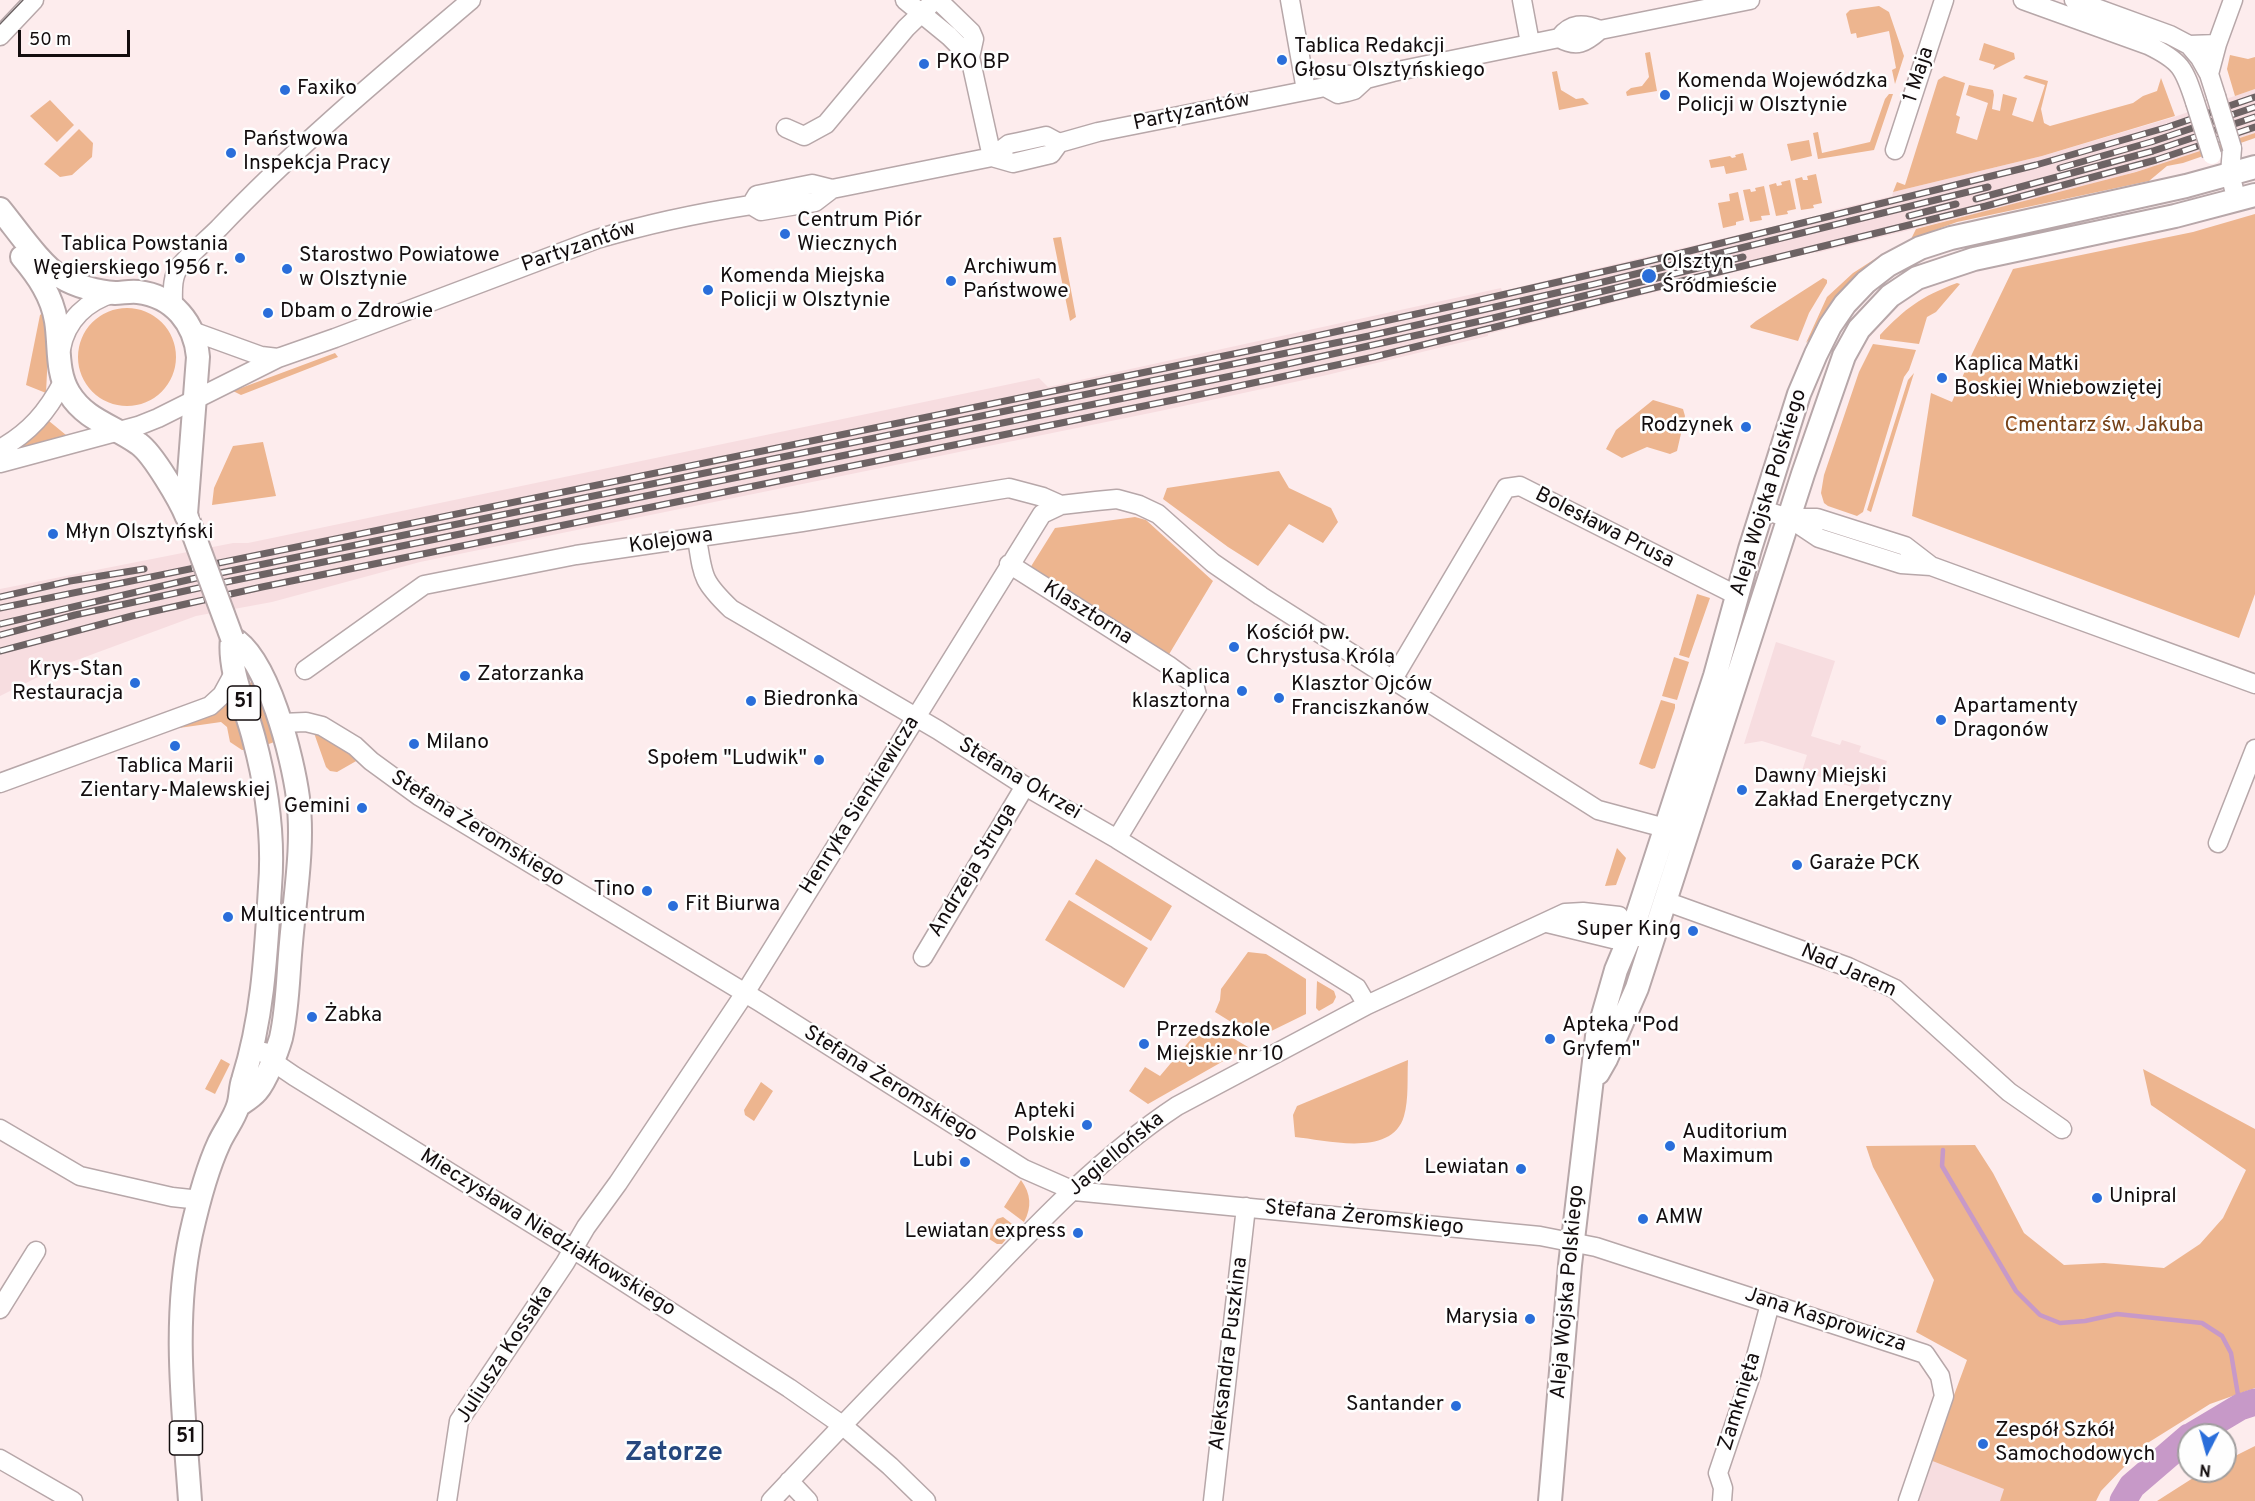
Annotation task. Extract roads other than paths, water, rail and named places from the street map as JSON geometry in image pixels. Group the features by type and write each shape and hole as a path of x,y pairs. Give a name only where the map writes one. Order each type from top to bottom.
{"main road":[{"name":"Aleja Wojska Polskiego","path":"1550,1501 1572,1244 1597,1036 1616,970 1631,934 1712,686 1763,510 1800,394 1830,326 1845,304 1866,282 1888,265 1920,248 1951,238 2186,186 2255,167"},
{"name":"Aleja Wojska Polskiego","path":"1592,1083 1606,1059 1637,988 1789,518 1844,356 1859,328 1890,296 1917,278 1974,259 2175,216 2246,198"},
{"name":"51","path":"0,208 58,276 78,285 114,293 145,293 155,296 173,306 187,321 192,331 198,357 188,518"},
{"name":"51","path":"0,230 35,274 51,301 56,320 63,382 76,404 84,413 137,442 148,452 188,518 232,638 234,673 261,768 269,814 272,855 265,959 255,1042 242,1082 239,1105 219,1143 200,1200 186,1261 180,1350 190,1501"},
{"name":"51","path":"232,638 246,648 255,663 281,723 291,757 298,799 300,843 281,1038 259,1089 239,1105"}],"street":[{"path":"0,36 34,0"},
{"path":"173,306 175,274 179,267 242,202 356,98 471,0"},
{"path":"905,0 949,36 970,57"},
{"path":"786,128 804,136 823,126 906,28 937,0 971,32 974,39 970,57 992,157"},
{"path":"1290,0 1306,90"},
{"path":"1522,0 1530,44"},
{"name":"Partyzantów","path":"195,400 278,358 597,239 637,227 751,205 761,211 795,207 815,202 832,189 992,157 1009,144 1046,136 1059,142 1325,87 1343,75 1352,74 1366,79 1559,38 1570,44 1580,43 1587,41 1600,30 1750,0"},
{"name":"1 Maja","path":"1895,150 1944,0"},
{"path":"2023,0 2140,42 2167,54 2178,63 2187,77 2212,155 2230,174 2246,198"},
{"path":"2074,0 2170,35 2189,45 2209,74 2216,96 2232,148 2230,174"},
{"path":"2209,74 2233,0"},
{"path":"2189,45 2217,44"},
{"path":"60,357 65,335 76,315 93,301 114,293"},
{"path":"192,331 261,356 278,358"},
{"path":"0,449 38,421 52,403 63,382"},
{"path":"0,463 158,418 195,400"},
{"name":"Bolesława Prusa","path":"1393,680 1506,488 1520,486 1738,596"},
{"name":"Kolejowa","path":"305,670 424,585 576,555 1009,488 1043,497 1061,505"},
{"name":"Henryka Sienkiewicza","path":"573,1249 745,993 1042,514 1061,505 1117,499 1158,514 1213,563 1393,680"},
{"path":"1763,510 1789,518 1819,538 1901,564 1931,566 2255,684"},
{"name":"Stefana Okrzei","path":"697,538 702,573 712,591 731,609 938,730 1025,786 1117,839 1357,988 1367,1005"},
{"name":"Klasztorna","path":"1009,564 1194,684 1199,703 1117,839"},
{"path":"0,783 210,706 222,695 234,673"},
{"path":"1393,680 1599,810 1665,828"},
{"name":"Stefana Żeromskiego","path":"281,723 306,722 322,726 355,746 371,761 419,796 745,993 1024,1169 1074,1191 1540,1236 1572,1244"},
{"path":"2218,843 2255,749"},
{"name":"Andrzeja Struga","path":"923,957 1025,786"},
{"name":"Nad Jarem","path":"1665,902 1848,968 1895,989 2009,1092 2062,1129"},
{"name":"Jagiellońska","path":"771,1501 1030,1233 1110,1158 1177,1106 1367,1005 1547,923 1613,939 1631,934 1652,941"},
{"name":"Mieczysława Niedziałkowskiego","path":"255,1042 272,1061 573,1249 789,1388 842,1425 890,1466 926,1501"},
{"path":"0,1129 80,1176 172,1197 200,1200"},
{"name":"Aleksandra Puszkina","path":"1213,1501 1246,1207"},
{"name":"Jana Kasprowicza","path":"1572,1244 1596,1247 1925,1354 1935,1366 1943,1383 1944,1396 1908,1501"},
{"name":"Juliusza Kossaka","path":"447,1501 459,1421 573,1249"},
{"path":"0,1309 36,1251"},
{"name":"Zamknięta","path":"1722,1501 1723,1488 1718,1473 1751,1374 1770,1304"},
{"path":"0,1459 72,1501"},
{"path":"789,1481 808,1501"}],"waterway":[{"path":"1943,1150 1942,1166 2016,1291 2040,1315 2060,1323 2085,1321 2117,1314 2202,1323 2222,1336 2231,1353 2240,1407"},
{"path":"2213,1423 2240,1407 2255,1402"},
{"path":"2123,1501 2132,1486 2177,1447"}],"tram line":[{"path":"0,24 23,0"}],"railway":[{"path":"0,608 1248,351 1480,300 1645,262 2036,165 2168,127 2255,97"},
{"path":"2060,168 2151,142 2255,107"},
{"path":"1976,199 2153,151 2255,117"},
{"path":"0,651 132,616 262,587 1374,357 1986,206 2156,160 2255,127"},
{"path":"0,624 196,578 1369,336 1595,284 1988,187"},
{"path":"1909,216 1956,204"},
{"path":"0,635 75,615 226,582 1256,371 1485,320 1743,257"},
{"path":"0,597 70,581 144,569"}],"place":[{"name":"Tablica Redakcji Głosu Olsztyńskiego","path":"1282,60"},
{"name":"PKO BP","path":"924,64"},
{"name":"Faxiko","path":"285,90"},
{"name":"Komenda Wojewódzka Policji w Olsztynie","path":"1665,95"},
{"name":"Państwowa Inspekcja Pracy","path":"231,153"},
{"name":"Centrum Piór Wiecznych","path":"785,234"},
{"name":"Tablica Powstania Węgierskiego 1956 r.","path":"240,258"},
{"name":"Starostwo Powiatowe w Olsztynie","path":"287,269"},
{"name":"Olsztyn Śródmieście","path":"1649,276"},
{"name":"Archiwum Państwowe","path":"951,281"},
{"name":"Komenda Miejska Policji w Olsztynie","path":"708,290"},
{"name":"Dbam o Zdrowie","path":"268,313"},
{"name":"Kaplica Matki Boskiej Wniebowziętej","path":"1942,378"},
{"name":"Rodzynek","path":"1746,427"},
{"name":"Młyn Olsztyński","path":"53,534"},
{"name":"Kościół pw. Chrystusa Króla","path":"1234,647"},
{"name":"Zatorzanka","path":"465,676"},
{"name":"Krys-Stan Restauracja","path":"135,683"},
{"name":"Kaplica klasztorna","path":"1242,691"},
{"name":"Klasztor Ojców Franciszkanów","path":"1279,698"},
{"name":"Biedronka","path":"751,701"},
{"name":"Apartamenty Dragonów","path":"1941,720"},
{"name":"Milano","path":"414,744"},
{"name":"Tablica Marii Zientary-Malewskiej","path":"175,746"},
{"name":"Społem \"Ludwik\"","path":"819,760"},
{"name":"Dawny Miejski Zakład Energetyczny","path":"1742,790"},
{"name":"Gemini","path":"362,808"},
{"name":"Garaże PCK","path":"1797,865"},
{"name":"Tino","path":"647,891"},
{"name":"Fit Biurwa","path":"673,906"},
{"name":"Multicentrum","path":"228,917"},
{"name":"Super King","path":"1693,931"},
{"name":"Żabka","path":"312,1017"},
{"name":"Apteka \"Pod Gryfem\"","path":"1550,1039"},
{"name":"Przedszkole Miejskie nr 10","path":"1144,1044"},
{"name":"Apteki Polskie","path":"1087,1125"},
{"name":"Auditorium Maximum","path":"1670,1146"},
{"name":"Lubi","path":"965,1162"},
{"name":"Lewiatan","path":"1521,1169"},
{"name":"Unipral","path":"2097,1198"},
{"name":"AMW","path":"1643,1219"},
{"name":"Lewiatan express","path":"1078,1233"},
{"name":"Marysia","path":"1530,1319"},
{"name":"Santander","path":"1456,1406"},
{"name":"Zespół Szkół Samochodowych","path":"1983,1444"}],"district":[{"name":"Zatorze","path":"674,1455"}],"park label":[{"name":"Cmentarz św. Jakuba","path":"2104,427"}]}
